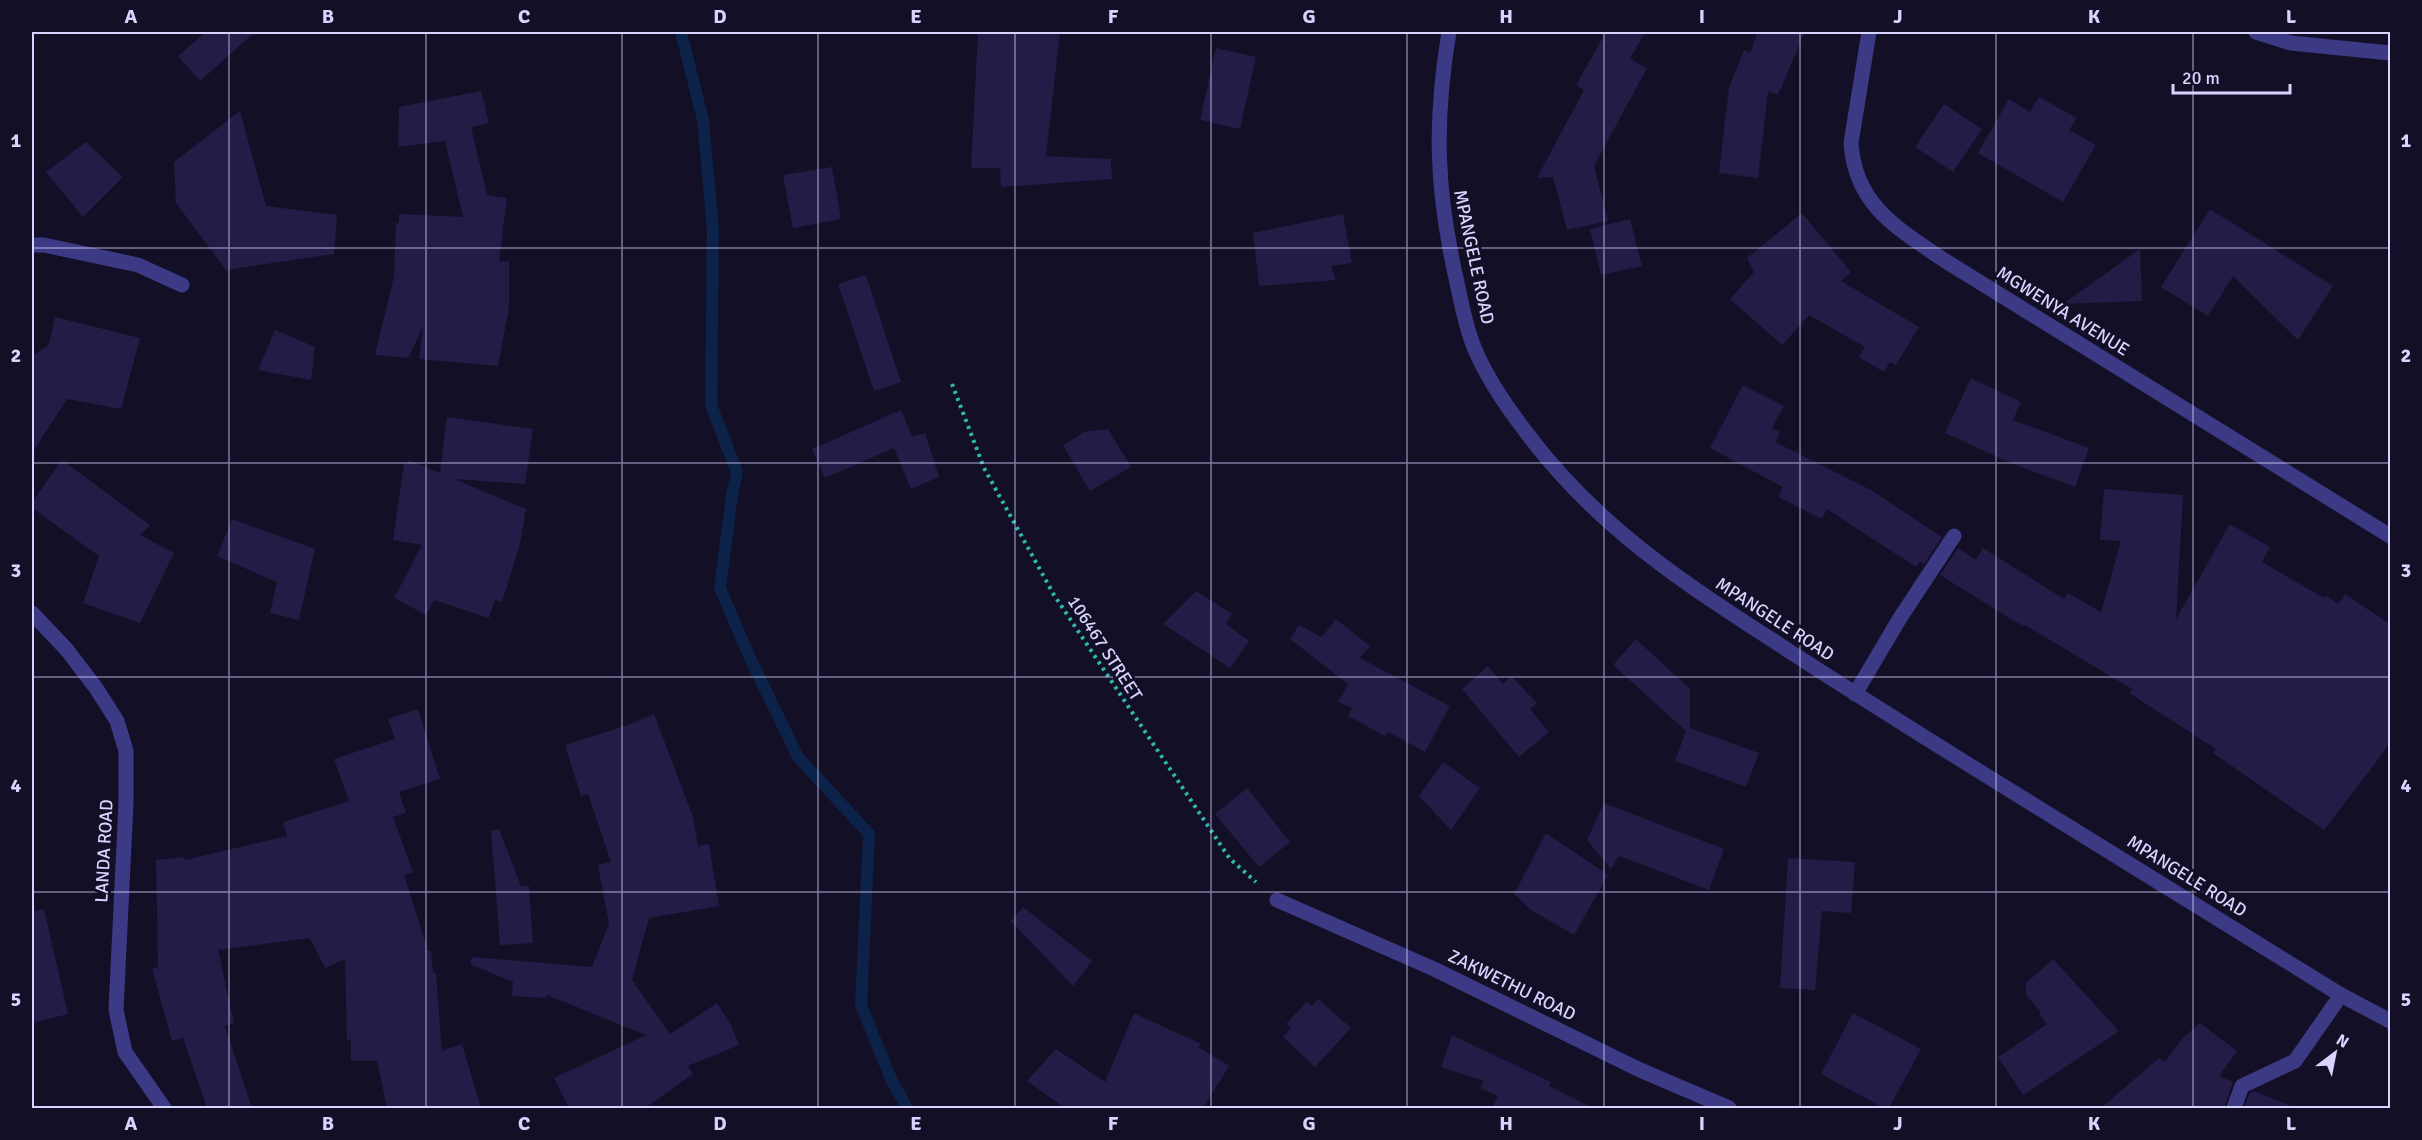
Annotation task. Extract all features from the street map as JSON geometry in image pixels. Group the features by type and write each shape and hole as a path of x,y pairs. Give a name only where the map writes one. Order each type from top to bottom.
{"street":[{"name":"MPANGELE ROAD","path":"1449,32 1442,72 1438,145 1443,212 1462,306 1474,347 1502,399 1554,467 1588,504 1635,546 1683,583 1855,694 2341,995 2391,1022"},
{"name":"MGWENYA AVENUE","path":"1869,32 1851,143 1852,161 1868,198 1892,224 1944,260 2391,536"},
{"path":"2256,32 2291,43 2391,53"},
{"path":"32,245 44,245 138,265 182,285"},
{"path":"1855,694 1900,618 1953,536"},
{"name":"LANDA ROAD","path":"32,614 67,650 96,688 117,721 126,751 126,803 116,1010 125,1052 164,1108"},
{"name":"ZAKWETHU ROAD","path":"1277,900 1434,969 1640,1070 1729,1108"},
{"path":"2234,1108 2242,1086 2295,1061 2341,995"}],"path":[{"name":"106467 STREET","path":"952,384 984,468 1054,595 1230,859 1277,900"}],"building":[{"path":"206,32 255,32 200,81 178,56"},
{"path":"978,32 1060,32 1046,156 1111,159 1112,179 1001,187 1000,168 971,168"},
{"path":"1606,32 1645,32 1630,59 1647,68 1594,166 1608,221 1567,230 1553,177 1537,178 1584,90 1576,85"},
{"path":"1758,32 1805,32 1778,95 1768,91 1758,178 1719,173 1729,87 1744,50 1750,53"},
{"path":"1216,48 1256,57 1240,129 1200,120"},
{"path":"481,91 489,123 471,127 487,195 507,198 499,262 509,261 509,308 498,366 419,359 423,327 408,358 375,355 394,276 396,223 399,223 399,214 463,217 445,141 398,147 399,107"},
{"path":"2039,97 2077,118 2069,130 2096,145 2063,202 1978,153 2009,99 2030,112"},
{"path":"1944,104 1982,129 1953,172 1915,147"},
{"path":"240,111 266,206 337,215 334,254 226,270 176,203 174,162"},
{"path":"86,142 123,177 83,217 46,172"},
{"path":"832,167 841,219 793,228 783,175"},
{"path":"2210,209 2333,286 2298,340 2233,276 2208,316 2161,287"},
{"path":"1802,213 1851,272 1841,281 1919,327 1896,365 1890,362 1884,372 1859,357 1865,347 1809,315 1782,345 1730,299 1754,272 1747,258"},
{"path":"1343,214 1352,263 1331,266 1336,280 1259,286 1253,233"},
{"path":"1630,219 1642,266 1601,275 1590,229"},
{"path":"2140,249 2142,301 2063,304"},
{"path":"866,275 901,382 874,391 838,284"},
{"path":"55,317 140,338 121,409 67,399 32,453 32,356 49,345"},
{"path":"275,330 315,347 311,380 258,370"},
{"path":"1971,378 2021,402 2013,420 2089,448 2075,487 2013,464 1945,433"},
{"path":"1743,385 1784,406 1772,428 1780,432 1775,442 1871,490 1942,537 1924,564 1920,562 1916,567 1827,509 1822,519 1778,497 1783,487 1710,448"},
{"path":"901,410 912,436 925,433 939,477 911,489 894,448 825,478 812,449"},
{"path":"447,417 533,429 525,484 454,479 526,509 520,544 502,602 495,600 489,618 434,600 426,615 394,598 422,545 393,540 404,463 408,464 409,460 440,473"},
{"path":"1108,429 1131,467 1090,491 1063,445 1084,432"},
{"path":"62,460 150,525 140,535 174,553 140,623 83,603 99,556 32,508 32,502"},
{"path":"2104,489 2183,495 2176,619 2230,524 2270,547 2262,562 2324,598 2326,595 2338,604 2345,594 2391,625 2391,740 2324,830 2213,753 2216,749 2129,693 2132,689 2025,625 2024,627 1940,575 1958,548 1976,560 1983,548 2064,599 2068,593 2101,612 2121,541 2100,540"},
{"path":"232,519 315,549 299,620 270,613 277,582 217,556"},
{"path":"1196,591 1232,614 1226,624 1249,641 1230,668 1163,624"},
{"path":"1336,619 1370,646 1360,658 1450,706 1425,752 1389,732 1385,736 1348,716 1352,708 1338,702 1348,684 1290,639 1299,625 1322,637"},
{"path":"1636,639 1690,689 1690,728 1759,753 1746,787 1675,761 1686,731 1613,665"},
{"path":"1488,666 1503,684 1511,676 1537,703 1530,709 1549,732 1519,757 1462,689"},
{"path":"418,709 440,779 399,792 406,813 393,817 413,872 404,875 428,951 431,951 433,973 436,973 442,1051 462,1044 481,1108 387,1108 377,1061 351,1061 351,1040 347,1040 345,959 325,968 310,938 218,950 234,1023 225,1026 252,1108 207,1108 183,1038 172,1041 152,969 158,967 156,860 184,857 185,860 287,836 283,822 349,801 334,759 395,739 388,719"},
{"path":"654,714 693,817 698,846 709,844 719,906 649,918 632,980 670,1034 717,1003 731,1025 739,1045 688,1066 693,1074 645,1108 569,1108 554,1078 646,1035 547,995 546,998 512,996 513,982 470,964 472,957 592,967 609,924 598,865 611,862 588,794 581,796 565,745 628,725"},
{"path":"1443,762 1480,788 1451,830 1419,796"},
{"path":"1247,788 1290,842 1259,867 1215,814"},
{"path":"1604,803 1724,849 1709,890 1619,856 1611,869 1587,840"},
{"path":"499,829 521,886 529,886 533,943 500,945 491,831"},
{"path":"1546,833 1608,875 1574,935 1531,910 1514,894"},
{"path":"1788,858 1855,862 1851,913 1822,911 1815,990 1780,988"},
{"path":"1023,907 1092,961 1073,986 1011,921"},
{"path":"44,909 68,1014 32,1023 32,911"},
{"path":"2053,959 2119,1031 2023,1095 1998,1057 2047,1024 2039,1014 2041,1012 2026,995 2026,983"},
{"path":"1318,999 1351,1028 1315,1067 1283,1037 1291,1028 1286,1024 1307,1002 1312,1006"},
{"path":"1134,1013 1201,1044 1198,1047 1229,1066 1203,1108 1065,1108 1027,1081 1056,1049 1105,1082"},
{"path":"1853,1013 1921,1049 1889,1108 1884,1108 1821,1074"},
{"path":"2200,1023 2237,1051 2219,1076 2233,1082 2224,1108 2101,1108 2159,1058 2165,1062 2182,1039"},
{"path":"1452,1035 1551,1082 1549,1086 1593,1108 1492,1108 1498,1096 1480,1088 1484,1081 1441,1067"},
{"path":"2254,1091 2296,1108 2244,1108 2250,1093"}],"waterway":[{"path":"681,32 703,120 713,230 711,405 737,472 720,588 750,658 798,757 869,834 861,1005 891,1079 907,1108"}]}
